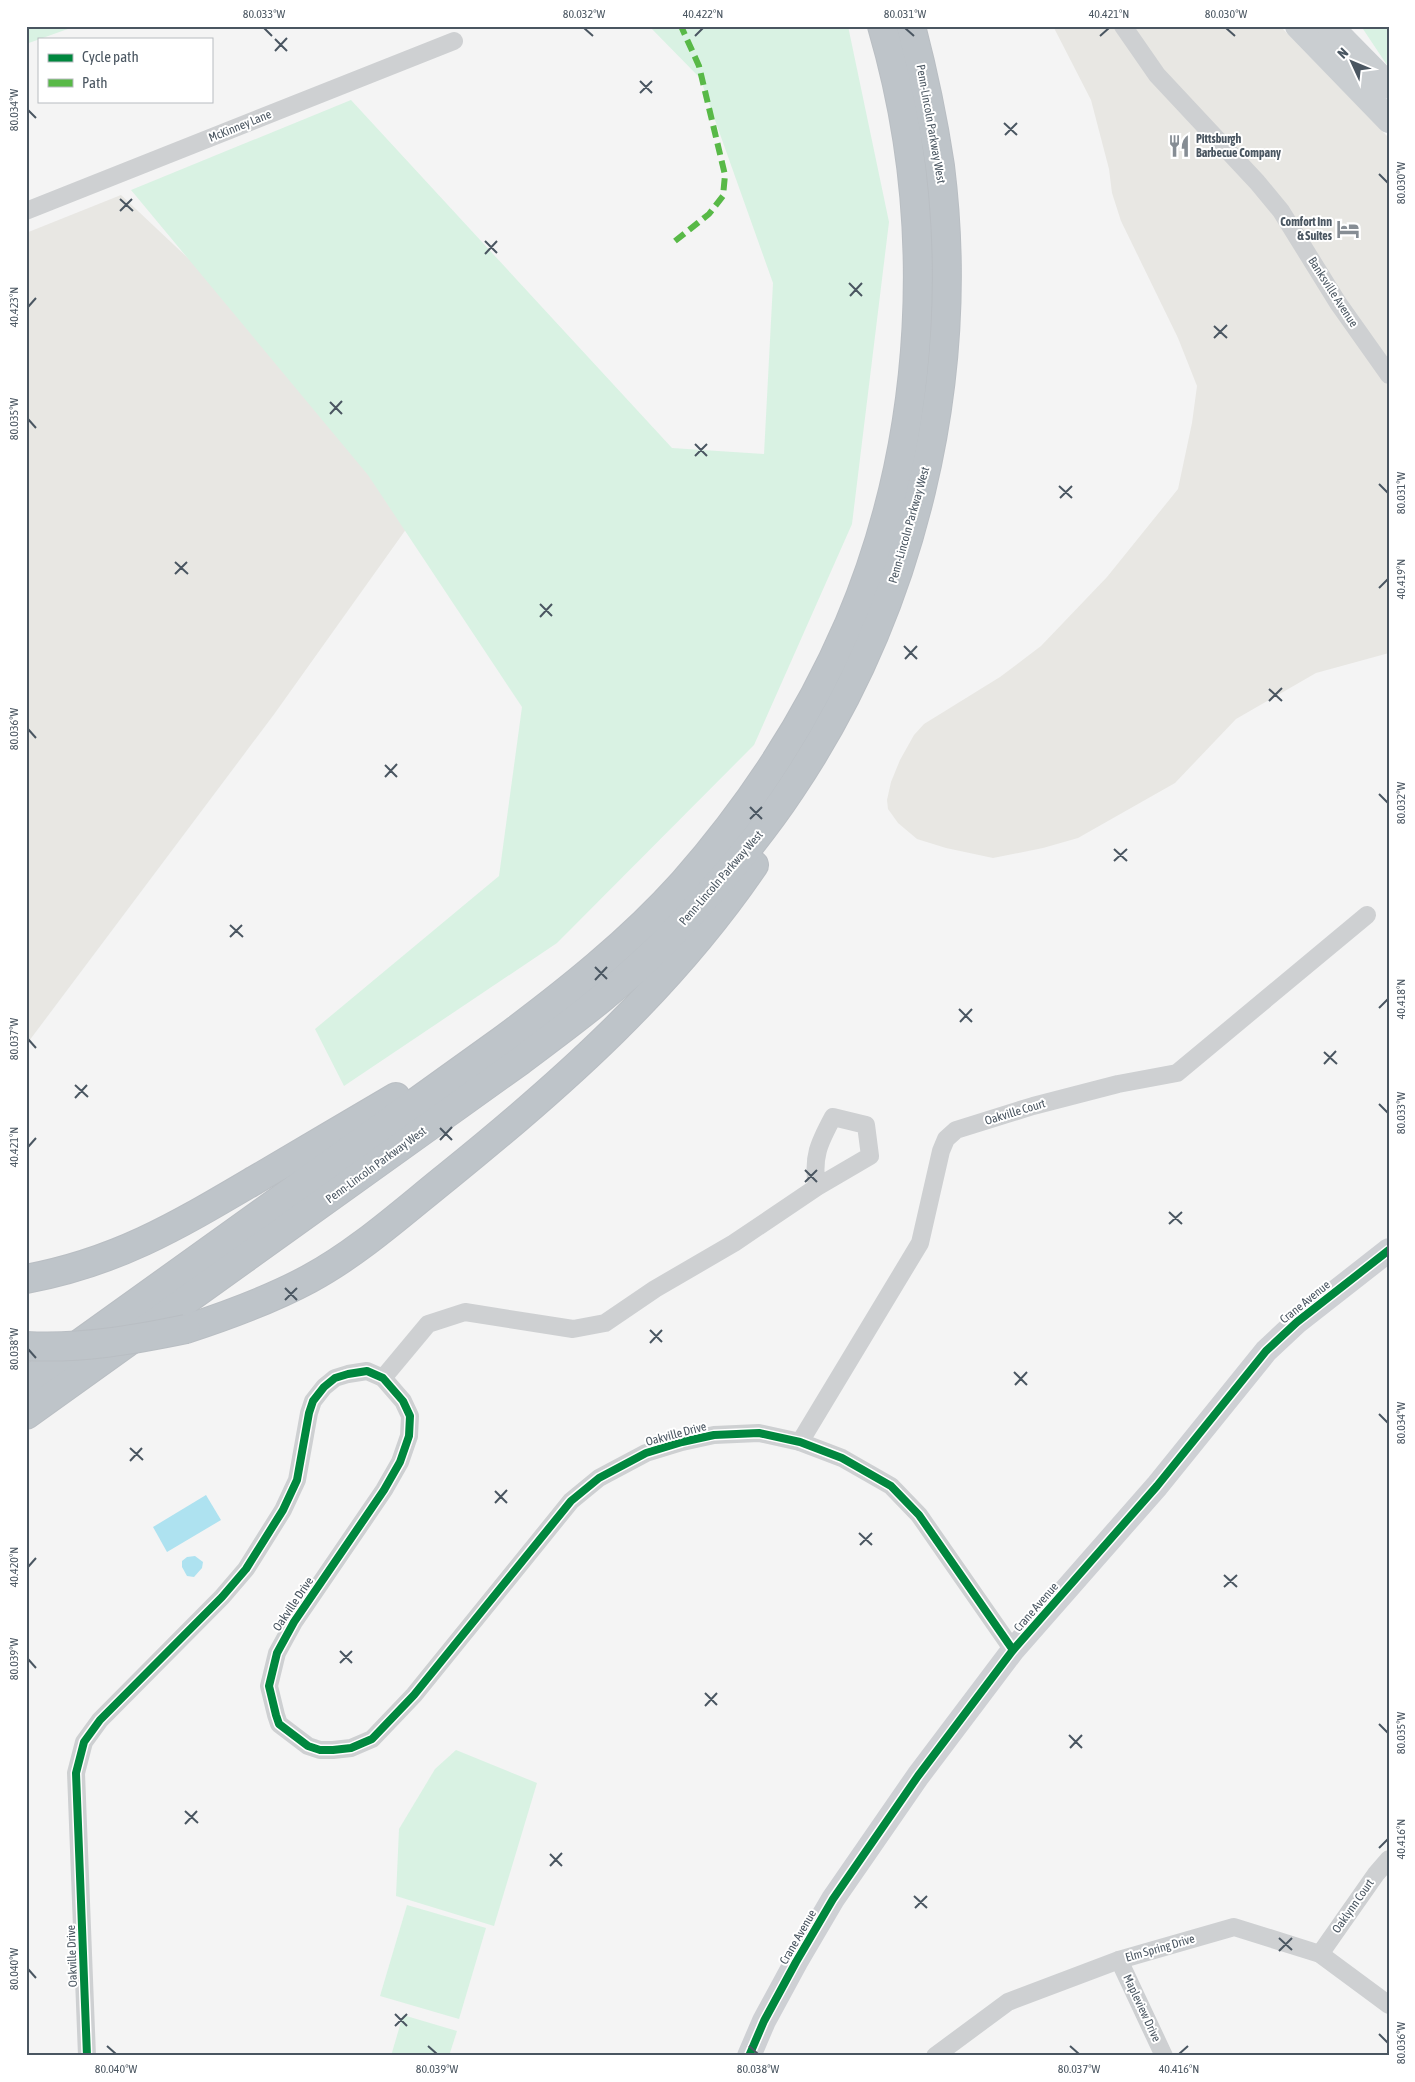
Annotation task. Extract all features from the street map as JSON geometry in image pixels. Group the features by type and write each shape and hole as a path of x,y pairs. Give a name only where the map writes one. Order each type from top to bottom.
{"highway":[{"name":"Penn-Lincoln Parkway West","path":"26,1382 543,1010 580,980 649,919 712,849 768,773 813,698 850,622 880,536 902,444 915,357 918,262 912,171 896,80 882,26"},
{"name":"Penn-Lincoln Parkway West","path":"26,1416 520,1061 575,1019 668,938 733,867 792,788 838,711 875,633 907,544 930,449 942,359 946,262 940,167 923,74 911,26"},
{"path":"26,1346 95,1346 186,1329 232,1314 310,1279 376,1235 521,1117 595,1050 668,975 730,901 754,865 776,828 838,711"},
{"path":"26,1279 98,1261 159,1235 543,1010"}],"main road":[{"path":"1298,26 1389,120"},
{"path":"1330,26 1385,83"}],"street":[{"name":"Banksville Avenue","path":"1123,26 1157,75 1257,182 1281,211 1338,302 1389,375"},
{"name":"McKinney Lane","path":"26,211 454,41"},
{"name":"Oakville Court","path":"800,1442 920,1243 941,1150 946,1140 956,1130 1033,1106 1118,1084 1176,1074 1367,915"},
{"path":"383,1378 428,1324 465,1312 573,1329 605,1323 655,1289 734,1243 817,1187"},
{"name":"Crane Avenue","path":"749,2056 764,2021 833,1900 918,1776 1013,1650 1157,1486 1266,1351 1297,1322 1389,1250"},
{"name":"Oakville Drive","path":"87,2056 76,1773 84,1742 100,1720 222,1598 246,1569 283,1510 296,1480 313,1401 324,1387 335,1378 367,1371 383,1378 403,1401 410,1416 409,1436 403,1454 384,1490 284,1637 277,1652 269,1686 279,1724 296,1738 320,1750 351,1748 372,1739 414,1695 571,1501 600,1478 646,1453 714,1435 759,1432 800,1442 842,1458 891,1486 919,1515 1013,1650"},
{"name":"Oaklynn Court","path":"1320,1954 1376,1874 1389,1860"},
{"name":"Elm Spring Drive","path":"935,2056 1008,2002 1119,1960 1234,1927 1320,1954 1389,2005"},
{"name":"Mapleview Drive","path":"1119,1960 1164,2056"}],"shaded area":[{"path":"1053,26 1280,26 1389,138 1389,653 1316,673 1236,719 1175,783 1078,838 1043,848 993,858 946,848 917,839 898,823 888,809 887,800 891,782 900,760 914,735 924,724 1000,677 1041,646 1107,577 1178,489 1192,423 1197,386 1178,338 1121,221 1112,193 1109,169 1091,100"},
{"path":"121,195 434,490 275,713 26,1045 26,233"}],"green space":[{"path":"26,26 76,26 38,38 38,40 26,44"},
{"path":"649,26 848,26 889,222 852,524 754,745 557,943 344,1086 315,1029 499,876 522,707 368,475 131,190 351,100 672,448 764,454 773,283 700,78"},
{"path":"1361,26 1389,26 1389,68"},
{"path":"456,1750 537,1783 494,1926 396,1896 399,1829 435,1769"},
{"path":"407,1905 486,1928 459,2019 380,1996"},
{"path":"403,2015 457,2031 449,2056 391,2056"}],"water":[{"path":"206,1495 221,1520 167,1552 153,1527"},
{"path":"195,1556 203,1562 202,1568 194,1577 187,1576 182,1567 182,1561 187,1557"}],"marked path":[{"path":"675,241 709,214 723,196 725,175 699,66 681,26"}],"cycle path":[{"path":"749,2056 764,2021 833,1899 918,1776 1013,1650 1157,1486 1266,1351 1297,1322 1389,1250"},
{"path":"87,2056 76,1773 84,1742 100,1720 222,1597 246,1569 283,1510 297,1480 309,1413 313,1401 324,1387 335,1378 367,1371 383,1378 403,1401 410,1416 409,1436 400,1462 384,1490 294,1622 277,1653 269,1686 276,1715 279,1724 308,1746 320,1750 333,1750 351,1748 372,1739 414,1695 571,1501 599,1478 646,1453 714,1435 759,1433 800,1442 842,1458 891,1486 919,1515 1013,1650"}],"place":[{"name":"Pittsburgh Barbecue Company","path":"1179,146"},
{"name":"Comfort Inn & Suites","path":"1348,229"}]}
